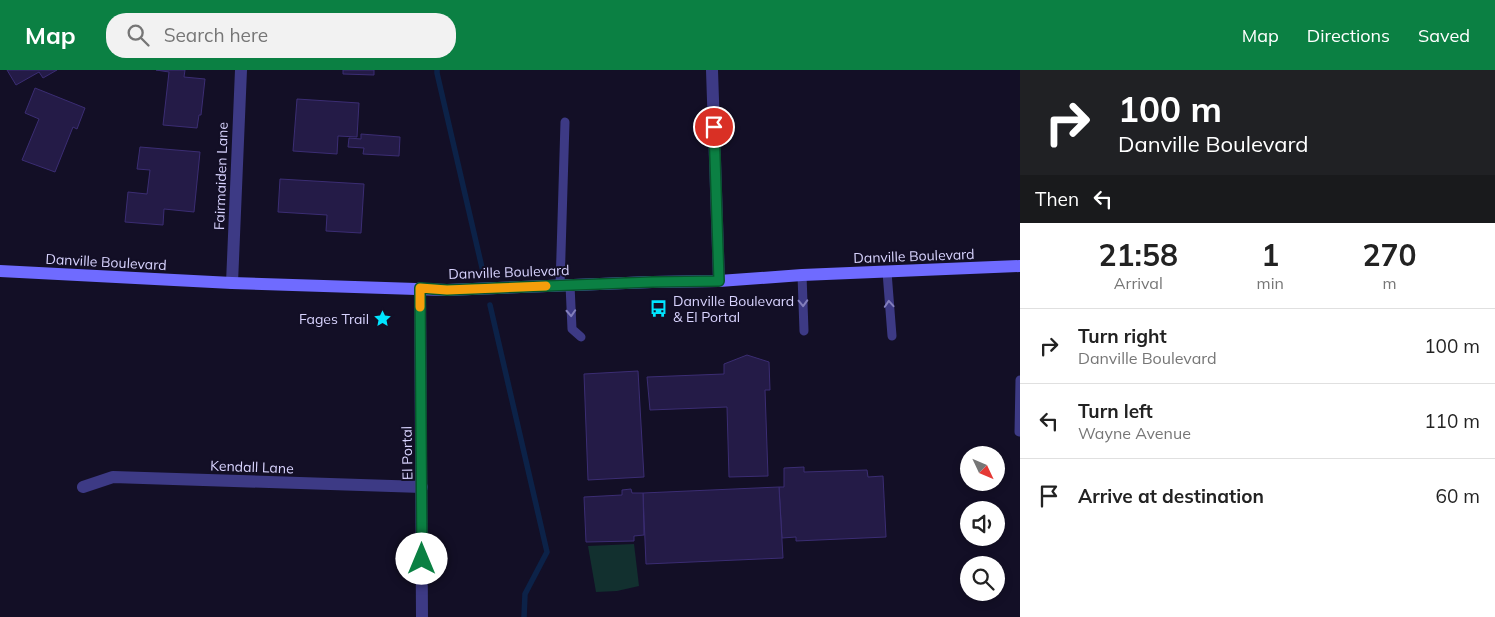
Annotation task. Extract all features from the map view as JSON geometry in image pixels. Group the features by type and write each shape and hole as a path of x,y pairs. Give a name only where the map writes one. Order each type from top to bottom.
{"main road":[{"name":"Danville Boulevard","path":"0,271 232,283 447,290 719,281 802,275 1020,266"}],"street":[{"name":"Fairmaiden Lane","path":"232,283 240,70"},
{"path":"712,70 719,281"},
{"name":"El Portal","path":"420,288 422,615"},
{"name":"Kendall Lane","path":"83,487 114,478 422,487"}],"lane":[{"path":"565,122 565,285 572,329 581,337"},
{"path":"887,272 892,336"},
{"path":"802,275 804,331"},
{"path":"1019,432 1020,380"}],"green space":[{"path":"634,544 639,586 617,591 596,592 588,546"}],"building":[{"path":"7,70 57,70 43,78 39,72 16,85"},
{"path":"156,70 185,70 184,77 205,79 201,115 199,115 197,128 163,125 169,72"},
{"path":"343,70 374,70 374,75 343,74"},
{"path":"35,88 85,108 77,129 73,127 55,172 22,160 39,119 25,113"},
{"path":"297,99 359,103 357,137 338,136 337,154 293,151"},
{"path":"361,134 400,137 399,156 363,154 364,148 348,147 349,138 361,139"},
{"path":"140,147 200,152 194,212 164,209 163,225 125,222 128,192 147,194 150,170 137,169"},
{"path":"280,179 364,184 361,233 326,231 327,215 278,212"},
{"path":"747,355 769,362 770,390 765,390 768,476 729,477 727,407 650,410 647,377 724,374 724,364"},
{"path":"638,371 644,477 588,480 584,374"},
{"path":"804,467 804,472 867,470 868,477 883,476 886,537 796,541 796,537 782,538 779,487 784,487 784,468"},
{"path":"779,487 783,558 646,564 643,493"},
{"path":"631,489 632,493 643,493 644,535 634,536 634,541 586,542 584,497 622,495 622,490"}],"waterway":[{"path":"437,70 483,272"},
{"path":"490,305 547,552 525,594 524,617"}],"slow traffic":[{"path":"420,307 420,288 447,290 546,286"}],"place":[{"name":"Danville Boulevard & El Portal","path":"659,309"},
{"name":"Fages Trail","path":"383,319"}],"route":[{"path":"422,559 420,288 447,290 719,281 714,127"}]}
